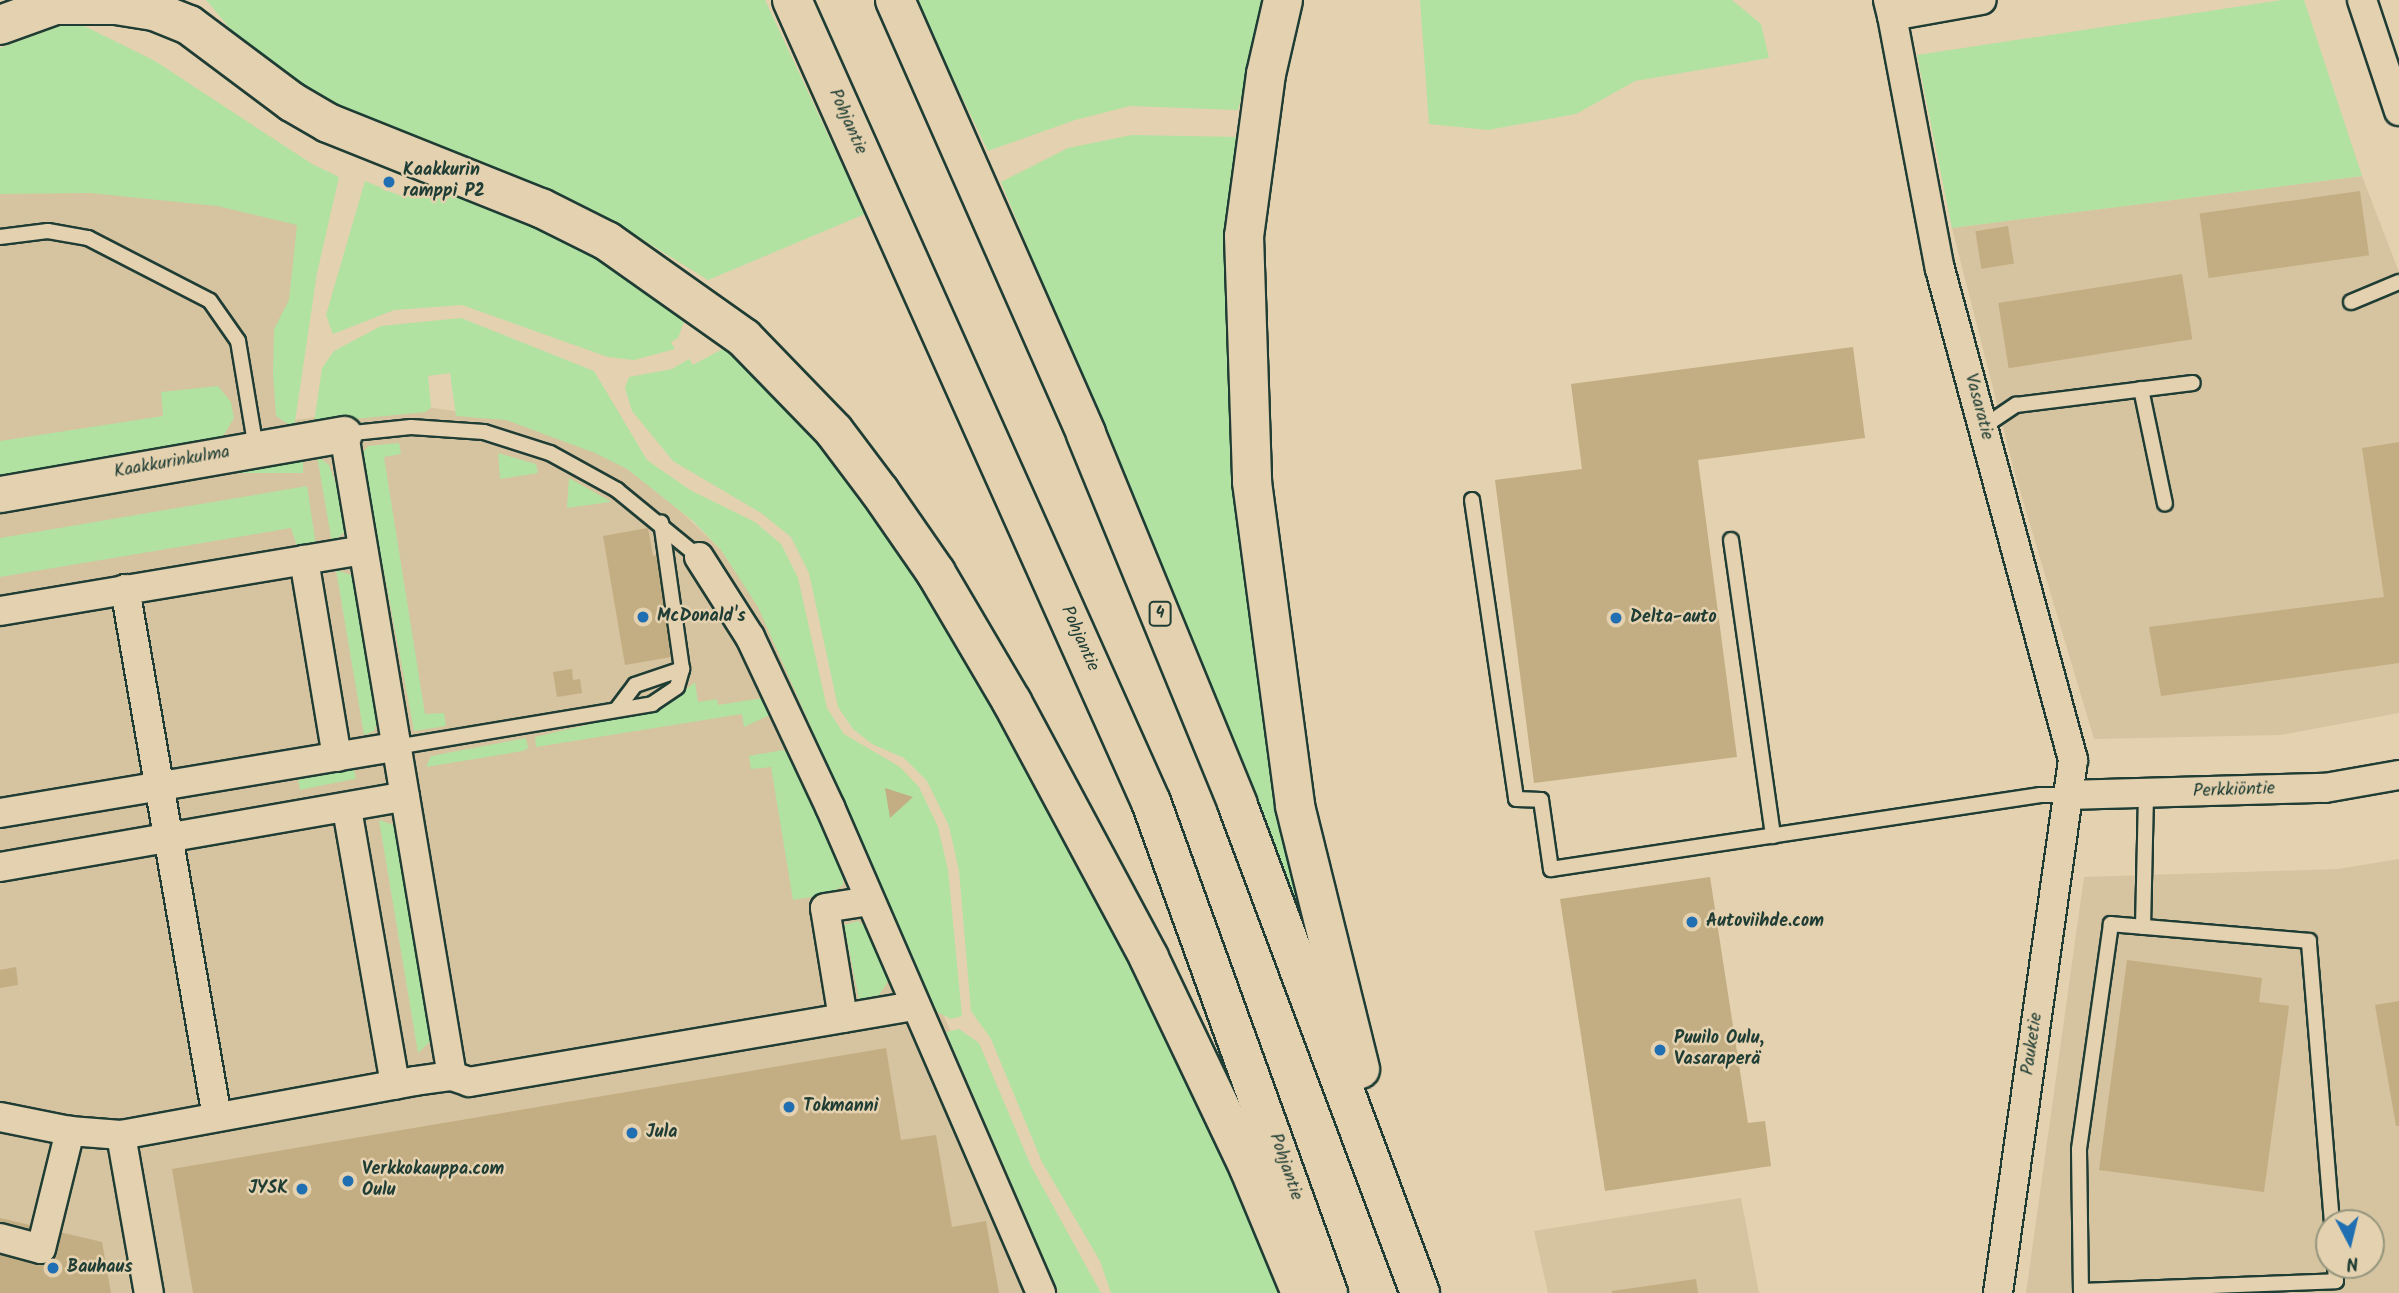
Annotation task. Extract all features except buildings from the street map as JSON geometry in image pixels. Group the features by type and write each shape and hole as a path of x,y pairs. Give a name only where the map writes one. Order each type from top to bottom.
{"main road":[{"name":"Pohjantie","path":"792,0 1151,802 1328,1293"},
{"name":"4","path":"895,0 1086,434 1232,790 1402,1237 1420,1293"},
{"path":"1283,0 1266,74 1244,236 1252,482 1295,806 1402,1237"},
{"path":"0,25 63,2 183,12 292,102 328,123 541,208 662,276 744,338 834,431 880,492 936,573 1012,702 1149,958 1249,1168 1301,1293"}],"street":[{"path":"1890,8 1982,0"},
{"path":"2362,0 2399,111"},
{"name":"Vasaratie","path":"1890,8 1940,269 2073,760 2067,795"},
{"path":"344,434 452,1076"},
{"name":"Kaakkurinkulma","path":"0,494 344,434"},
{"path":"0,611 363,550"},
{"path":"699,557 750,637 1041,1293"},
{"path":"304,560 337,757"},
{"path":"125,589 217,1117"},
{"path":"0,813 396,747"},
{"name":"Perkkiöntie","path":"2067,795 2325,788 2399,775"},
{"name":"Pauketie","path":"1998,1293 2067,795"},
{"path":"0,867 347,809 405,796"},
{"path":"347,809 394,1085"},
{"path":"844,1018 825,908 869,901"},
{"path":"1,1122 121,1135 394,1085 452,1076 468,1082 915,1006"},
{"path":"0,1238 41,1249 71,1131"},
{"path":"121,1135 149,1293"}],"lane":[{"path":"0,237 48,231 88,238 210,301 238,341 256,448"},
{"path":"2351,302 2399,282"},
{"path":"1983,427 2015,405 2193,383"},
{"path":"2141,389 2165,504"},
{"path":"344,434 411,427 484,432 550,453 617,490 659,520 699,557"},
{"path":"1472,500 1516,799 1541,800 1551,869 2040,795 2067,795"},
{"path":"396,747 617,709 663,699 677,687 682,669 659,520"},
{"path":"1731,540 1773,836"},
{"path":"617,709 635,685 682,669"},
{"path":"2143,927 2146,793"},
{"path":"2331,1209 2309,941 2111,924 2079,1150 2081,1292 2336,1279"}],"shaded area":[{"path":"2362,176 2399,272 2399,713 2280,735 2094,739 2015,474 1952,228"},
{"path":"23,188 217,201 306,220 288,421 366,410 426,407 506,418 596,452 627,469 670,501 721,550 761,606 795,678 1066,1293 0,1293 0,190"},
{"path":"2399,859 2399,1293 2026,1293 2084,877 2338,869"},
{"path":"1741,1198 1759,1293 1548,1293 1534,1231"}],"green space":[{"path":"206,0 765,0 865,214 708,280 616,223 337,108 294,85 244,45"},
{"path":"915,0 1265,0 1238,110 1130,106 1075,120 988,151"},
{"path":"1420,0 1732,0 1761,24 1769,58 1635,81 1576,114 1488,130 1429,124"},
{"path":"2282,0 2304,0 2362,176 1952,228 1917,55"},
{"path":"74,21 155,61 312,164 339,177 317,273 294,428 276,416 273,375 274,329 289,300 297,225 217,206 90,193 0,194 0,48"},
{"path":"1132,135 1239,137 1237,479 1297,903 1001,182 1068,148"},
{"path":"365,181 406,198 417,185 477,199 604,255 688,311 678,338 671,342 675,349 634,360 608,357 462,305 394,310 333,334 326,315"},
{"path":"461,318 594,371 647,460 690,490 755,522 781,544 798,578 827,708 844,734 900,767 919,787 938,827 948,870 962,1016 951,1019 937,1012 758,607 721,550 693,521 627,469 595,453 506,420 456,416 450,373 428,376 431,407 426,412 314,423 322,368 334,351 381,326"},
{"path":"730,345 823,436 927,583 1140,962 1286,1293 1111,1293 1100,1261 1042,1162 991,1039 971,1011 959,871 949,826 927,781 904,758 872,744 853,729 838,707 809,573 791,537 761,513 673,461 632,411 625,388 629,377 672,369 689,359 693,365"},
{"path":"218,386 231,402 234,418 223,436 214,441 0,478 0,441 163,416 161,392"},
{"path":"399,443 401,454 384,457 425,714 444,713 446,726 414,731 362,454 368,446"},
{"path":"498,453 536,464 538,473 500,479"},
{"path":"317,456 329,465 340,495 346,531 332,543"},
{"path":"0,458 303,458 303,473 0,473"},
{"path":"569,478 610,501 610,502 567,508"},
{"path":"307,486 316,545 297,546 291,528 0,577 0,538"},
{"path":"336,570 354,576 379,718 374,731 364,735"},
{"path":"695,682 698,702 717,699 718,705 763,698 772,714 744,727 742,714 536,747 535,737 666,706"},
{"path":"526,738 528,748 523,751 426,767 431,756"},
{"path":"783,750 792,757 843,875 843,885 830,894 793,900 771,767 751,769 749,756"},
{"path":"354,769 356,779 300,790 298,780"},
{"path":"379,820 396,826 433,1039 418,1053"},
{"path":"858,921 866,927 889,980 879,995 859,999 844,925"},
{"path":"959,1029 979,1043 1031,1166 1101,1293 1059,1293 946,1032"}],"place":[{"name":"Kaakkurin ramppi P2","path":"389,182"},
{"name":"McDonald's","path":"643,617"},
{"name":"Delta-auto","path":"1616,618"},
{"name":"Autoviihde.com","path":"1692,922"},
{"name":"Puuilo Oulu, Vasaraperä","path":"1660,1050"},
{"name":"Tokmanni","path":"789,1107"},
{"name":"Jula","path":"632,1133"},
{"name":"Verkkokauppa.com Oulu","path":"348,1181"},
{"name":"JYSK","path":"302,1189"},
{"name":"Bauhaus","path":"53,1268"}]}
